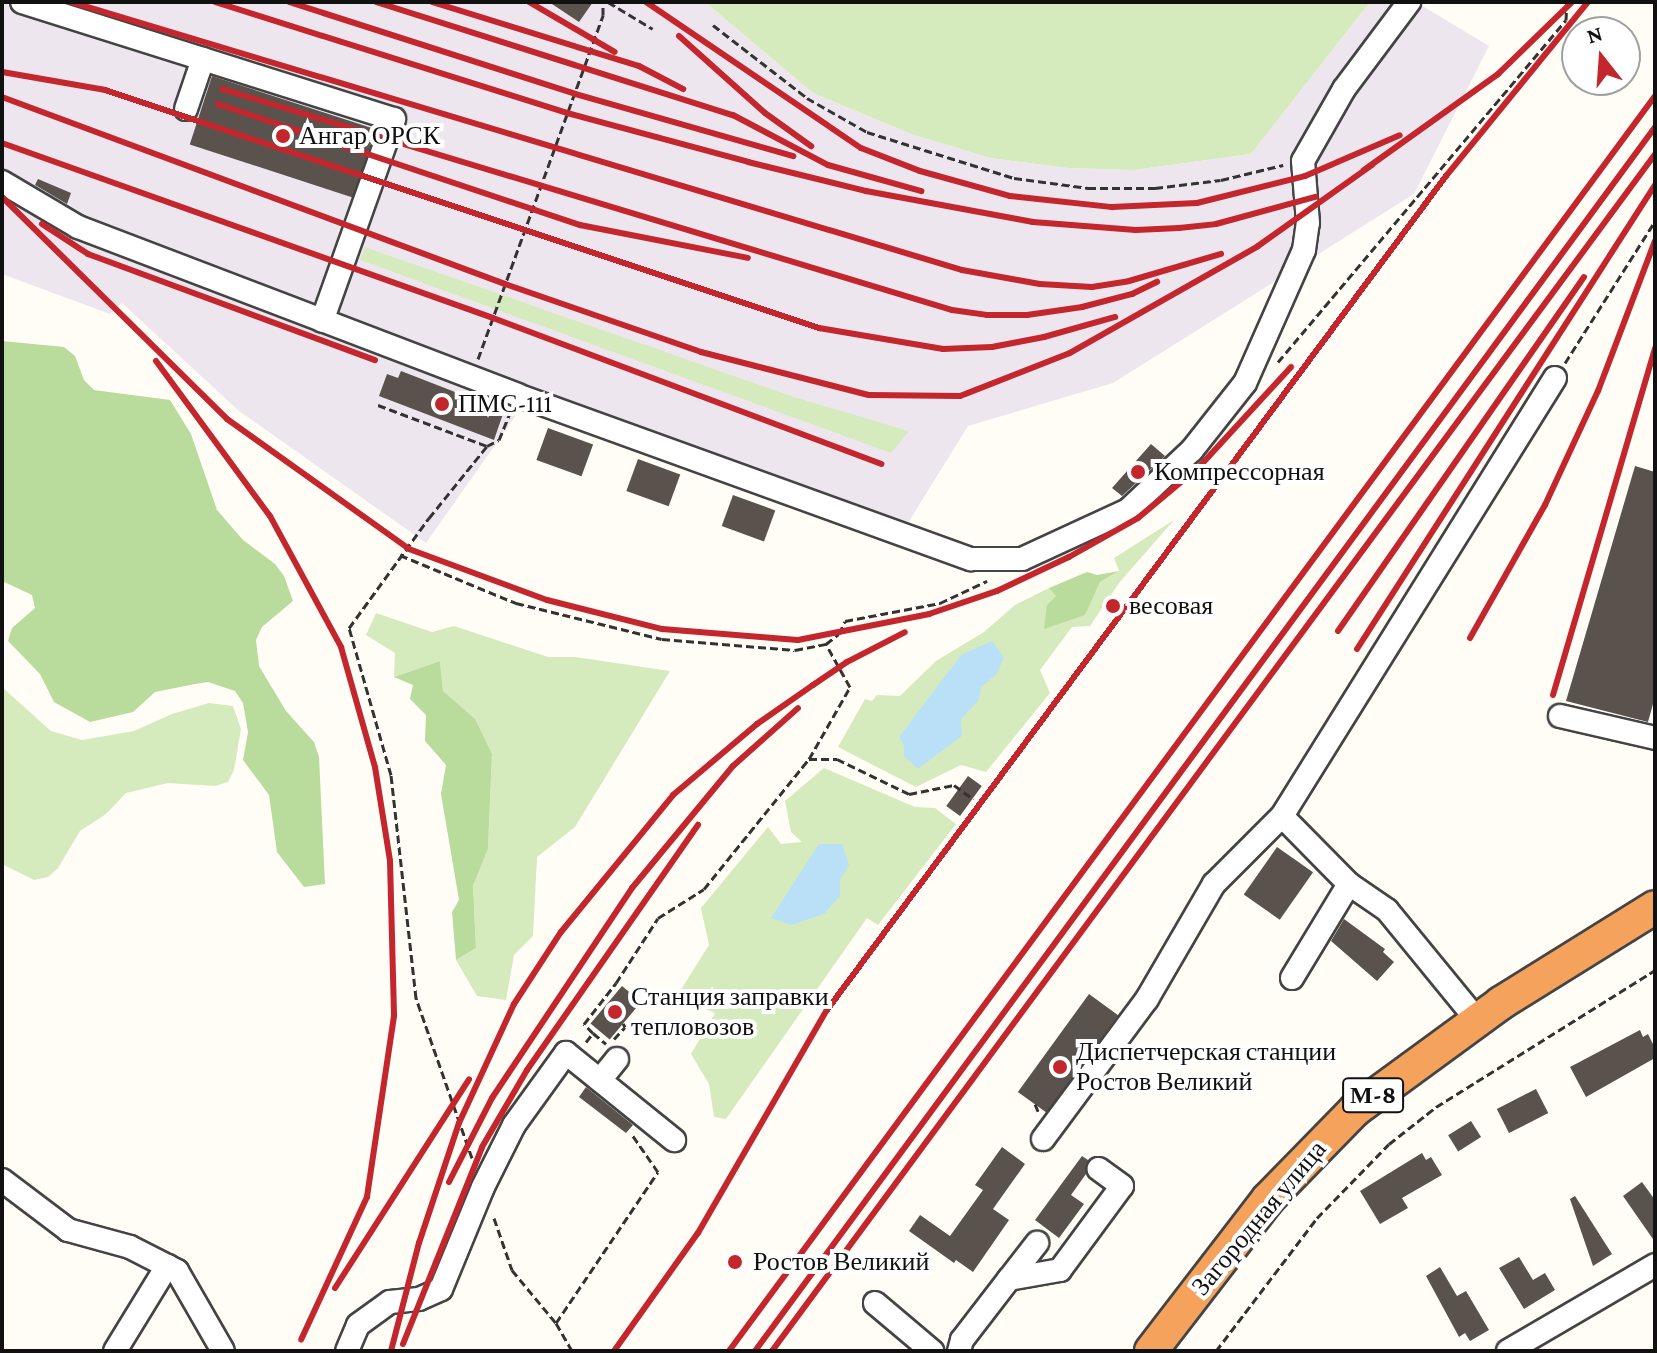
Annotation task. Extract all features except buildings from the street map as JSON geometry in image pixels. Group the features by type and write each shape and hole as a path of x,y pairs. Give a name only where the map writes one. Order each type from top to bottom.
{"highway":[{"name":"Загородная улица","path":"1151,1351 1268,1199 1383,1086 1477,1020 1655,907"},
{"name":"Загородная улица","path":"1176,1351 1278,1217 1336,1153 1387,1107 1469,1047 1655,931"}],"street":[{"path":"22,2 394,119 322,321"},
{"path":"2,182 78,227 471,378 971,559 1022,559 1128,510 1192,450 1245,383 1304,250 1308,223 1303,161 1344,89 1409,2"},
{"path":"186,109 203,59"},
{"path":"1043,1139 1147,999 1214,884 1282,816 1555,378"},
{"path":"1560,716 1655,738"},
{"path":"1282,816 1349,884 1387,910 1477,1020"},
{"path":"1292,978 1349,884"},
{"path":"347,1351 358,1325 390,1302 419,1299 441,1289 483,1187 514,1125 566,1053 674,1140"},
{"path":"600,1080 617,1059"},
{"path":"1009,1279 1060,1270 1122,1186 1099,1169"},
{"path":"2,1180 68,1230 130,1247 177,1271 223,1351"},
{"path":"959,1351 962,1340 1037,1243"},
{"path":"1508,1351 1655,1265"},
{"path":"115,1351 167,1266"},
{"path":"875,1303 932,1351"}],"path":[{"path":"471,378 603,15 605,2 653,29"},
{"path":"1278,362 1566,20 1567,2"},
{"path":"713,25 807,98 867,132 1014,178 1088,188 1155,188 1221,180 1303,161"},
{"path":"1555,378 1655,221"},
{"path":"378,405 487,446"},
{"path":"508,418 499,440 487,446 400,555 349,628 391,775 416,998 512,1270 556,1323 572,1351"},
{"path":"400,555 516,603 662,639 795,650 826,644 839,634 845,621 940,603 994,578"},
{"path":"593,1033 584,1024 616,983 658,918 704,889 809,759 850,687 826,644"},
{"path":"809,759 837,759 909,794 954,785 973,799"},
{"path":"1216,1351 1317,1218 1389,1144 1436,1107 1655,970"},
{"path":"1035,1104 1039,1110 1036,1114"},
{"path":"556,1323 658,1172 630,1134"}],"shaded area":[{"path":"2,2 705,2 813,93 911,134 990,158 1067,168 1134,170 1251,154 1370,2 1416,2 1489,46 1414,194 1113,383 968,426 903,531 533,391 426,543 239,411 122,303 110,314 2,274"}],"green space":[{"path":"705,2 1370,2 1251,154 1134,170 1067,168 990,158 911,134 813,93"},
{"path":"365,247 794,397 909,431 891,453 360,260"},
{"path":"2,341 64,347 75,356 84,380 94,390 170,400 191,434 217,510 243,540 275,564 284,576 293,601 262,627 256,640 259,666 286,711 314,742 319,757 325,884 304,887 277,852 269,795 243,760 248,732 243,703 235,691 208,682 155,692 133,712 90,722 54,702 40,674 8,641 12,628 35,608 32,595 2,581"},
{"path":"1174,520 1119,583 1090,626 1072,627 1040,670 1050,693 986,772 961,765 916,787 838,747 865,699 872,701 877,695 900,696 936,661 984,632 1015,605 1049,588 1084,615 1100,582 1119,571 1114,558"},
{"path":"1119,571 1100,582 1085,615 1044,629 1047,605 1056,596 1049,588 1087,572 1097,575"},
{"path":"376,613 432,632 454,626 548,657 575,657 670,671 575,827 537,857 533,936 514,955 506,1000 477,996 456,960 476,948 473,886 488,849 492,754 474,719 443,691 440,661 394,677 395,653 366,635"},
{"path":"440,661 443,691 475,719 492,754 488,849 473,886 476,948 456,960 452,912 459,900 441,794 446,765 425,741 426,715 410,699 413,685 394,677"},
{"path":"2,687 51,731 82,740 134,731 172,714 209,703 233,706 241,729 234,770 228,782 215,786 168,783 126,793 106,814 80,831 58,868 48,877 34,880 2,864"},
{"path":"824,768 915,807 935,808 956,824 878,925 867,918 726,1119 714,1117 709,1084 691,1054 715,1013 677,996 709,945 701,908 768,827 781,844 802,842 791,832 785,801"}],"water":[{"path":"992,641 1004,658 996,675 981,687 979,700 961,719 962,736 918,769 904,756 904,746 899,737 961,655"},
{"path":"819,844 842,844 849,865 840,880 840,896 824,914 792,925 771,918"}],"railway":[{"path":"71,2 962,270 1040,284 1092,287 1129,281 1221,254"},
{"path":"215,2 567,113 748,162 866,191 1033,222 1136,230 1179,228 1216,224 1315,197"},
{"path":"289,2 575,94 793,156"},
{"path":"376,2 733,115 828,165 921,191"},
{"path":"432,2 639,66 683,89"},
{"path":"529,2 615,52"},
{"path":"646,2 861,148 920,171 1010,196 1112,207 1197,203 1305,176 1400,135"},
{"path":"1364,170 1498,74 1572,2"},
{"path":"614,1351 698,1233 827,1010 1446,176 1588,2"},
{"path":"679,36 765,113 811,146"},
{"path":"2,72 105,90 819,328 943,349 992,347 1044,337 1115,317"},
{"path":"222,89 952,310 987,315 1027,315 1082,307 1132,294 1157,282"},
{"path":"729,1351 1655,96"},
{"path":"2,97 505,284 701,352 869,395 960,396 1070,353 1258,246 1372,165"},
{"path":"218,104 580,225 748,258"},
{"path":"755,1351 1655,127"},
{"path":"2,143 493,318 881,464"},
{"path":"772,1351 1655,154"},
{"path":"1357,649 1655,185"},
{"path":"2,197 227,419 409,549 547,600 662,629 798,640 929,614 997,591 1069,557 1138,518 1199,467 1291,367"},
{"path":"42,224 88,254 375,360"},
{"path":"1470,638 1545,505 1598,391 1655,241"},
{"path":"1338,631 1584,277"},
{"path":"1553,695 1655,348"},
{"path":"156,361 270,516 341,647 375,767 390,861 394,1016 367,1197 301,1340"},
{"path":"391,1351 419,1243 459,1123 514,1004 561,932 673,795 757,724 847,662 905,632"},
{"path":"449,1182 492,1098 632,888 733,766 798,708"},
{"path":"403,1344 482,1147 527,1070 698,825"},
{"path":"335,1288 469,1079"}],"place":[{"name":"Ангар ОРСК","path":"283,136"},
{"name":"ПМС-111","path":"442,404"},
{"name":"Компрессорная","path":"1138,472"},
{"name":"весовая","path":"1113,606"},
{"name":"Станция заправки тепловозов","path":"615,1012"},
{"name":"Диспетчерская станции Ростов Великий","path":"1060,1067"},
{"name":"Ростов Великий","path":"735,1262"}]}
